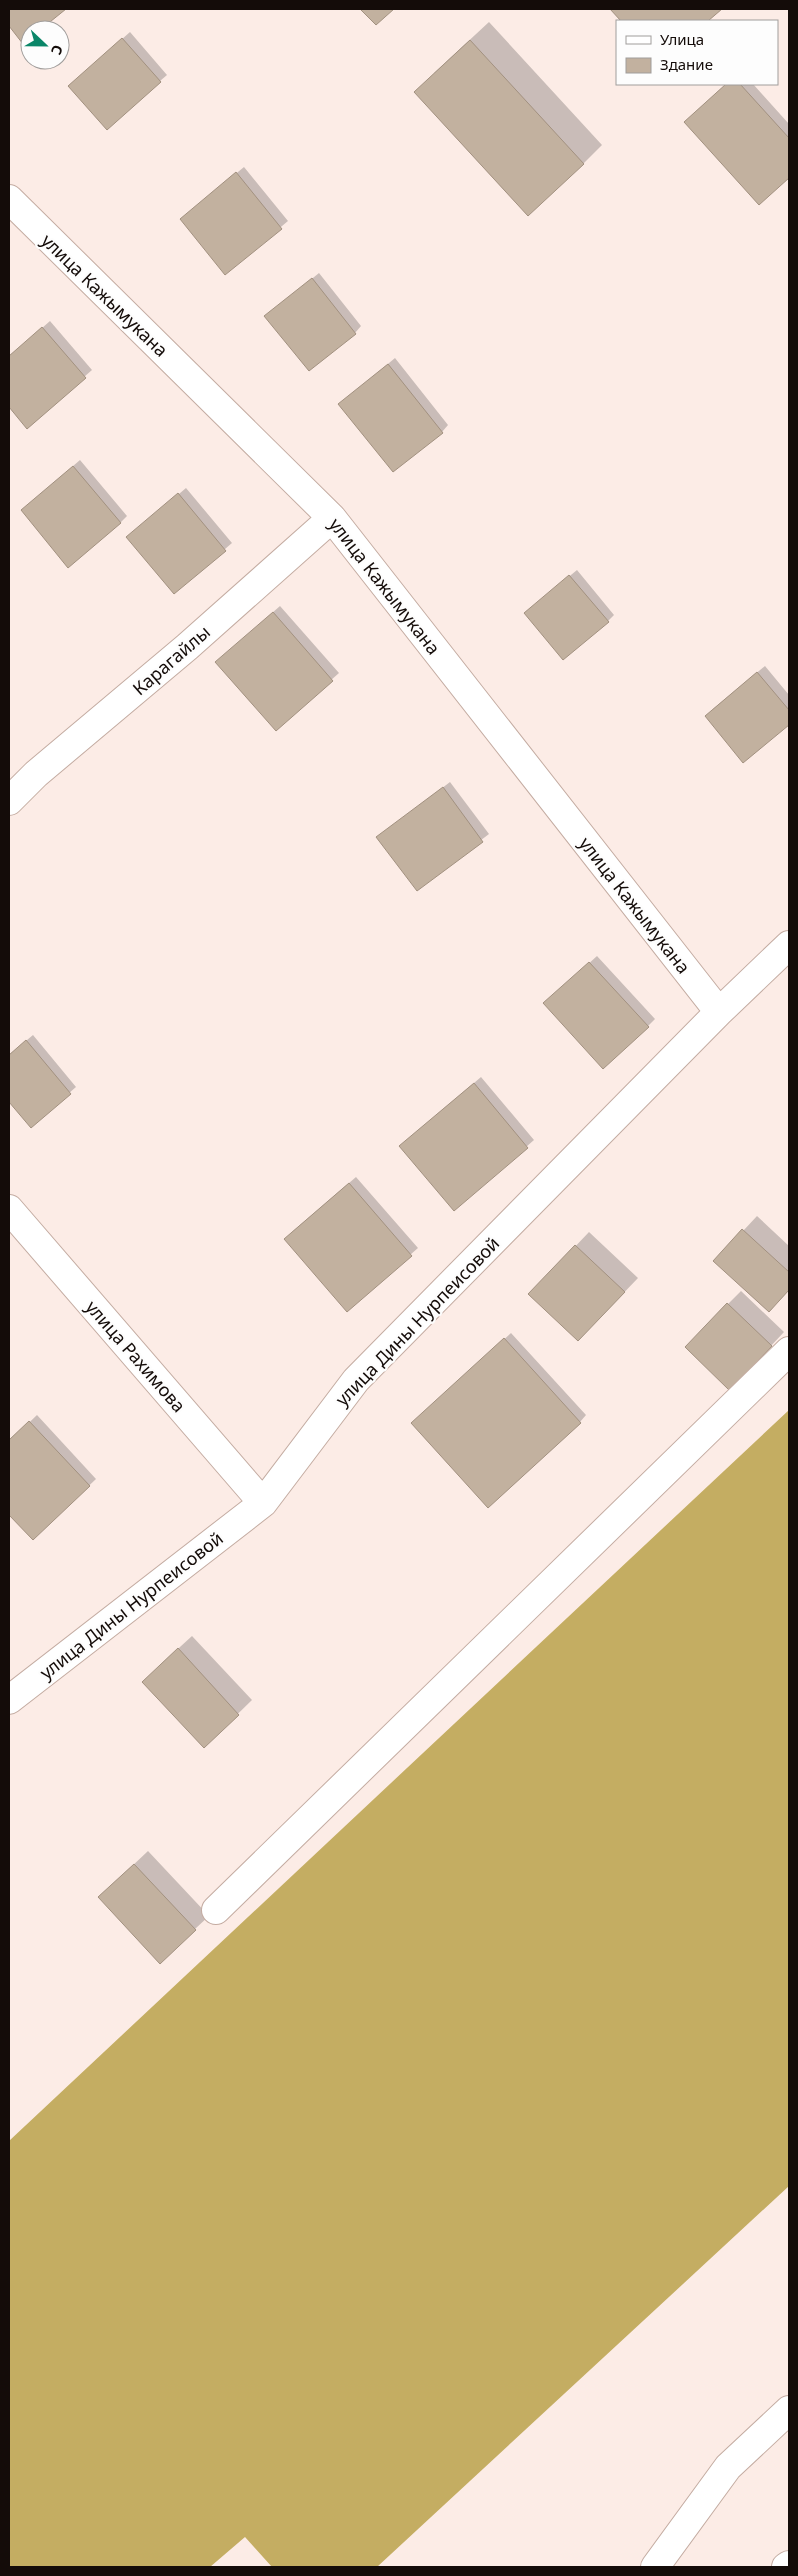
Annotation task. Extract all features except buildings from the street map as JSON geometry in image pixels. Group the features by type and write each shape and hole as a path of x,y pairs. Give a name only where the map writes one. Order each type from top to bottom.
{"main road":[{"name":"улица Кажымукана","path":"9,199 332,518 719,1012"},
{"name":"Карагайлы","path":"9,801 36,774 187,647 332,518"},
{"name":"улица Дины Нурпеисовой","path":"9,1700 263,1503 356,1380 719,1012 789,945"},
{"name":"улица Рахимова","path":"9,1209 263,1503"},
{"path":"216,1910 789,1351"},
{"path":"655,2567 728,2467 789,2410"}],"shaded area":[{"path":"789,1410 789,2186 377,2567 272,2567 245,2537 210,2567 9,2567 9,2141"}]}
